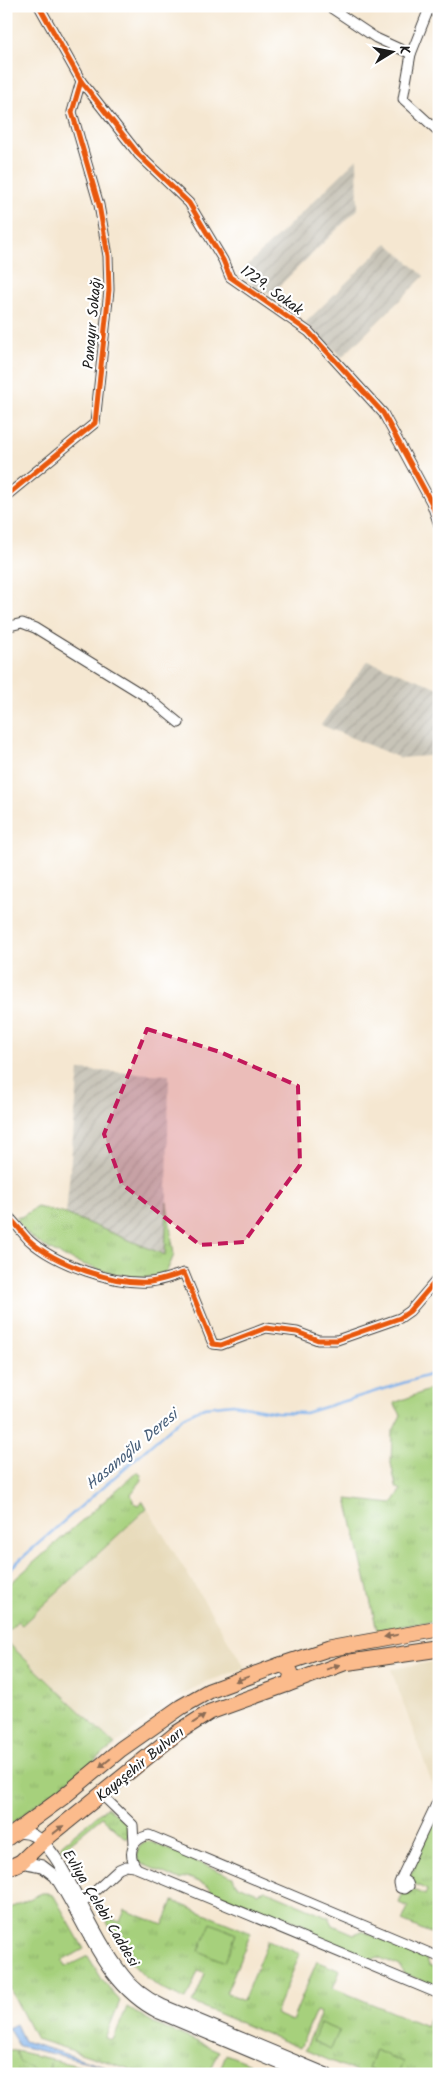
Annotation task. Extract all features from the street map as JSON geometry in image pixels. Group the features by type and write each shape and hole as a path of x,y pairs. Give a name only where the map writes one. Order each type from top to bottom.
{"main road":[{"name":"Kayaşehir Bulvarı","path":"11,1836 62,1798 121,1749 181,1707 209,1691 328,1648 439,1629"},
{"name":"Kayaşehir Bulvarı","path":"6,1869 21,1862 42,1842 177,1733 210,1712 344,1663 439,1649"},
{"path":"280,1665 286,1666 291,1670 292,1675 288,1684"}],"street":[{"path":"39,6 82,81"},
{"path":"328,6 376,38 410,54"},
{"path":"430,6 410,54 403,99 439,132"},
{"name":"Panayır Sokağı","path":"6,496 95,423 109,290 108,256 99,205 72,112 82,81"},
{"name":"1729. Sokak","path":"82,81 139,155 190,203 223,260 230,277 309,332 383,413 430,502 439,524"},
{"path":"6,627 22,623 35,628 150,699 179,722"},
{"path":"6,1214 30,1241 67,1264 88,1271 125,1281 139,1282 151,1282 184,1273 213,1344 220,1345 266,1328 297,1332 318,1340 336,1340 400,1318 416,1304 439,1276"},
{"path":"102,1795 133,1824 134,1844 131,1857 136,1868"},
{"path":"401,1878 439,1798"},
{"name":"Evliya Çelebi Caddesi","path":"11,1836 26,1832 42,1842 60,1866 120,1970 142,1993 162,2005 299,2068"},
{"path":"134,1844 139,1839 149,1835 439,1957"},
{"name":"Evliya Çelebi Caddesi","path":"21,1862 42,1866 56,1876 109,1969 136,2000 159,2013 299,2068 327,2074"},
{"path":"81,1904 119,1869 126,1866 136,1868 439,1994"}],"highlighted area":[{"path":"147,1029 220,1052 298,1086 300,1165 244,1242 200,1245 122,1184 104,1134"}],"shaded area":[{"path":"357,159 358,209 271,294 254,286 240,273"},
{"path":"387,243 424,276 342,357 305,323"},
{"path":"368,661 439,688 439,755 400,758 321,725"},
{"path":"79,1070 169,1075 166,1255 66,1214"},
{"path":"147,1508 245,1668 206,1682 167,1704 115,1745 6,1641 6,1634 17,1621 22,1624"},
{"path":"439,1661 439,1795 436,1795 391,1669"}],"green space":[{"path":"167,1202 174,1255 167,1271 149,1277 116,1274 74,1261 54,1252 37,1241 24,1229 16,1217 21,1217 37,1207 66,1214 165,1255"},
{"path":"439,1386 439,1620 377,1630 347,1499 392,1504 401,1490 396,1487 391,1463 392,1433 401,1415 394,1403"},
{"path":"137,1472 141,1475 142,1480 131,1494 134,1503 138,1505 143,1501 147,1508 22,1625 17,1621 6,1634 6,1587"},
{"path":"6,1641 115,1745 6,1828"},
{"path":"107,1807 128,1823 132,1829 126,1839 102,1817 62,1850 62,1844"},
{"path":"439,1807 439,1937 402,1921 408,1907 399,1903 403,1893 411,1889 425,1895 427,1890 413,1883 409,1878"},
{"path":"149,1841 233,1877 236,1884 258,1893 265,1890 329,1917 333,1925 354,1934 362,1931 426,1957 429,1965 439,1969 439,1988 403,1973 400,1966 378,1957 371,1960 307,1933 304,1925 282,1916 275,1919 212,1893 209,1886 187,1877 180,1880 140,1863 137,1856 138,1849 142,1844"},
{"path":"42,1893 54,1896 84,1949 62,1961 65,1967 88,1956 103,1981 120,2001 105,2038 113,2040 127,2007 154,2023 219,2051 209,2074 146,2074 36,2039 6,1981 6,1910"},
{"path":"173,1901 251,1933 226,1993 243,2001 268,1940 300,1954 275,2014 292,2021 317,1961 340,1971 333,1988 426,2026 433,2010 439,2012 439,2060 433,2074 413,2074 408,2071 407,2074 361,2074 305,2050 321,2013 316,2011 300,2048 193,2003 205,1974 198,1971 186,2000 155,1984 144,1976 127,1957 103,1915 120,1922 125,1910 163,1925"},
{"path":"211,1923 236,1934 225,1962 199,1951"},
{"path":"320,2023 339,2031 331,2049 313,2041"},
{"path":"6,2049 113,2074 6,2074"},
{"path":"375,2050 403,2062 398,2074 382,2074 368,2068"},
{"path":"16,2051 51,2059 48,2074 40,2074 19,2061"},
{"path":"226,2054 274,2074 218,2074"}],"water":[{"path":"16,2024 24,2041 105,2066 19,2046 8,2028"}],"waterway":[{"name":"Hasanoğlu Deresi","path":"6,1572 183,1417 204,1407 233,1404 276,1412 305,1413 439,1372"}],"cycle path":[{"path":"39,6 81,81 139,155 189,203 223,260 230,277 309,332 383,413 431,502 439,525"},
{"path":"6,496 95,423 109,290 108,256 99,205 72,112 81,81"},
{"path":"6,1214 29,1240 40,1249 69,1265 86,1271 136,1282 163,1280 184,1273 213,1344 221,1345 266,1328 297,1332 318,1340 337,1340 400,1318 410,1311 439,1277"}]}
